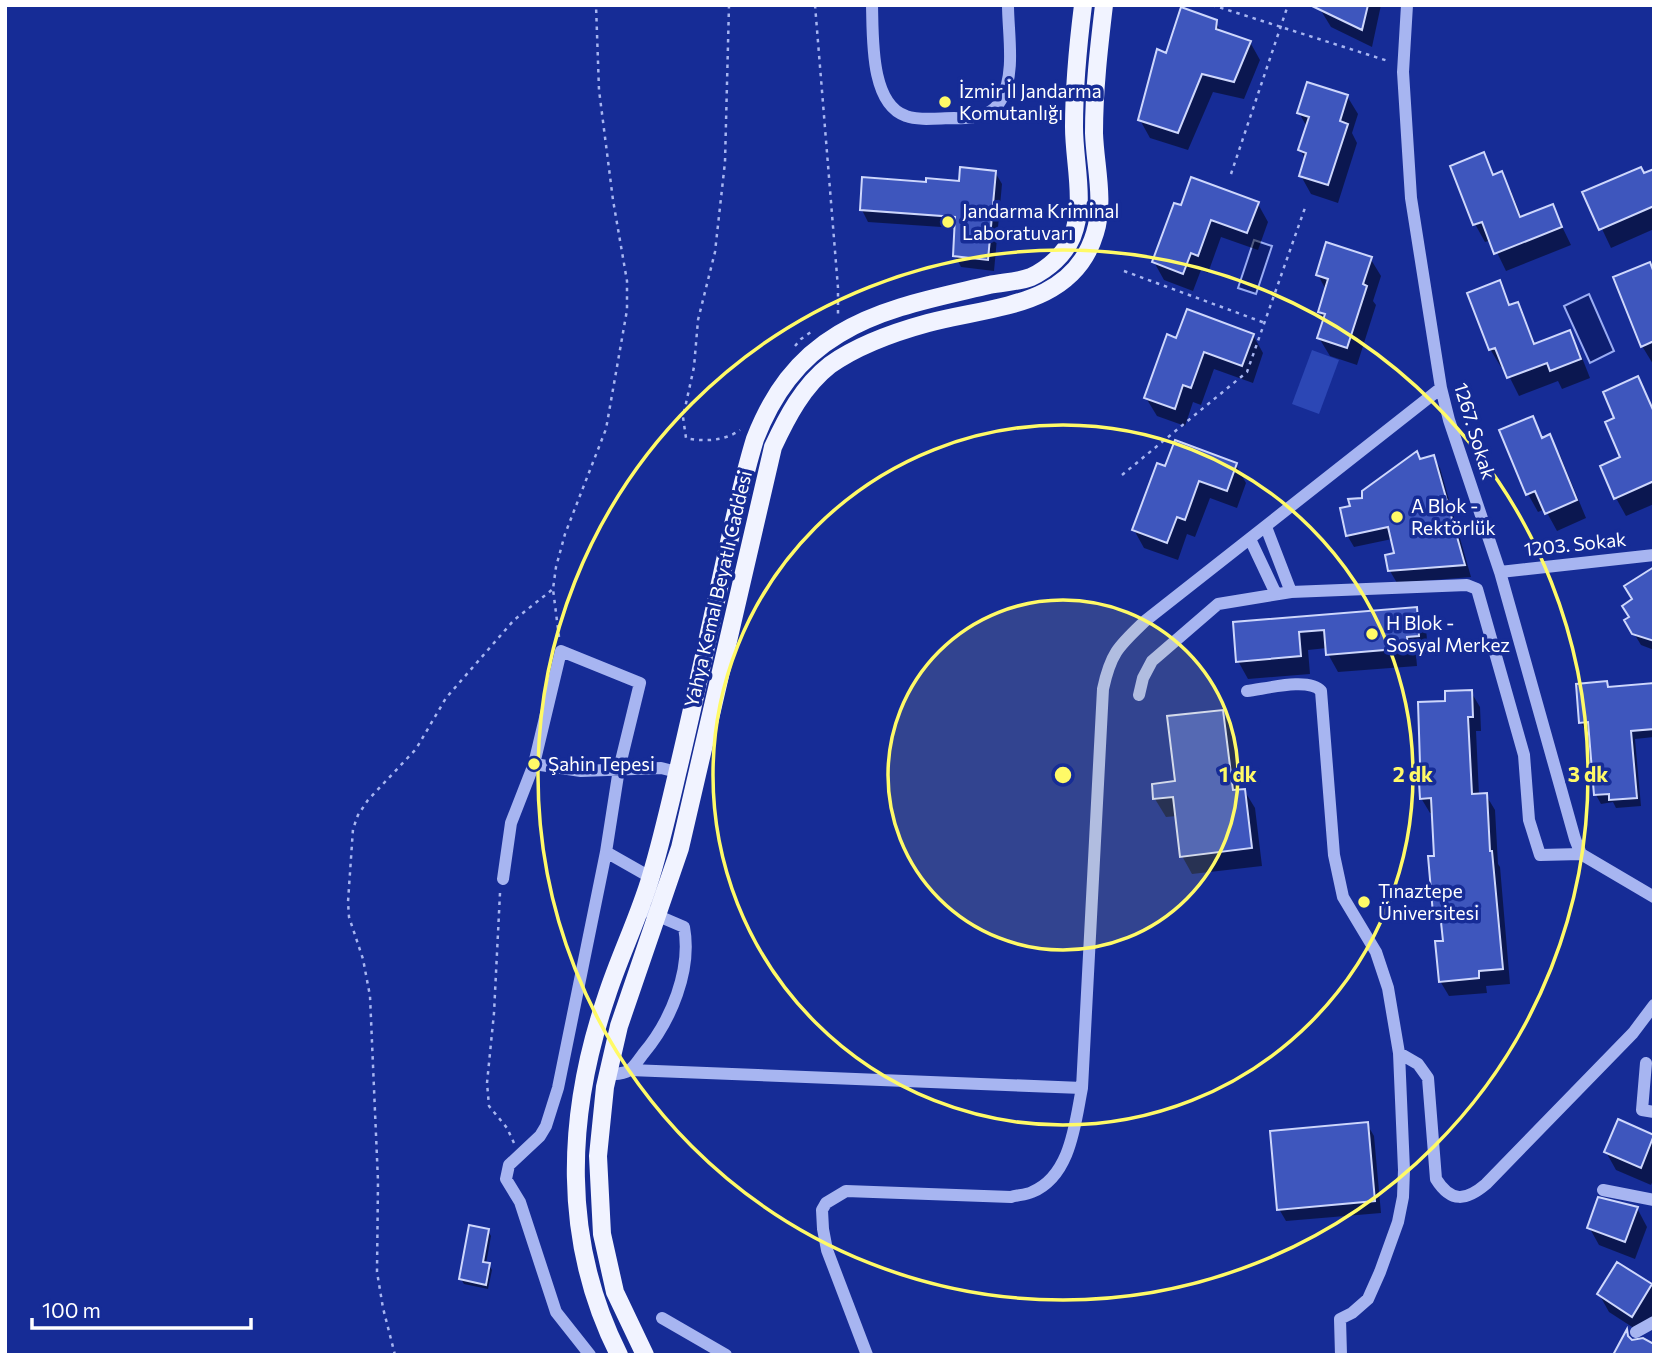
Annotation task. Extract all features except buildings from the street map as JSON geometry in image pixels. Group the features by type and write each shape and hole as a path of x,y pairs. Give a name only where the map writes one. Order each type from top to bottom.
{"main road":[{"name":"Yahya Kemal Beyatlı Caddesi","path":"619,1355 604,1325 587,1276 578,1222 576,1164 582,1093 607,995 650,877 755,439 774,396 824,334 916,304 1029,278 1056,260 1066,249 1078,217 1074,124 1083,5"},
{"name":"Yahya Kemal Beyatlı Caddesi","path":"645,1355 615,1292 602,1234 598,1156 607,1075 619,1026 680,848 768,466 782,428 803,393 830,365 887,337 925,324 1024,302 1058,287 1073,273 1090,247 1096,232 1098,213 1094,133 1104,5"},
{"path":"686,731 706,734"}],"street":[{"path":"872,5 874,52 880,85 894,110 908,117 971,119 987,113 1000,102 1006,87 1009,57 1008,5"},
{"name":"1267. Sokak","path":"1407,5 1403,72 1411,198 1441,388 1449,420 1500,572 1574,839 1581,854"},
{"path":"867,1355 827,1250 822,1219 822,1210 826,1203 846,1191 1011,1197 1032,1192 1057,1170 1072,1136 1082,1088 1103,689 1107,670 1118,646 1441,388"},
{"path":"1266,527 1291,592"},
{"path":"1250,539 1276,594"},
{"name":"1203. Sokak","path":"1500,572 1654,555"},
{"path":"1139,695 1143,678 1152,661 1218,604 1291,592 1466,585 1477,589 1524,755 1529,820 1540,855 1581,854 1654,897"},
{"path":"503,879 511,823 534,764 561,651 640,683 619,769 606,852 558,1088 546,1126 540,1136 509,1165 506,1179 520,1202 556,1312 590,1355"},
{"path":"1247,691 1303,684 1314,685 1321,691 1334,855 1339,883 1349,910 1376,952 1384,972 1399,1053 1403,1197 1398,1222 1368,1299 1352,1313 1339,1319 1341,1355"},
{"path":"534,764 581,771 661,768 677,772"},
{"path":"606,852 650,877"},
{"path":"630,1070 649,1047 671,1009 684,967 687,945 684,927 639,909"},
{"path":"1399,1053 1418,1063 1428,1078 1436,1179 1443,1190 1455,1197 1472,1196 1633,1033 1654,1005"},
{"path":"1646,1063 1643,1111 1654,1112"},
{"path":"607,1075 630,1070 1082,1088"},
{"path":"1603,1190 1654,1200"},
{"path":"662,1318 726,1355"},
{"path":"1636,1332 1654,1322"}],"path":[{"path":"561,651 553,589 565,534 606,429 627,310 625,268 599,90 596,5"},
{"path":"729,5 725,162 715,252 698,320 694,368 683,417 686,438 701,441 732,436 743,428"},
{"path":"793,348 801,339 824,334 838,316 816,5"},
{"path":"1212,5 1388,61"},
{"path":"1231,174 1288,5"},
{"path":"1122,475 1247,372 1306,205"},
{"path":"1124,271 1265,323"},
{"path":"396,1355 383,1308 377,1272 378,1181 370,996 363,959 349,917 351,845 358,815 368,800 415,749 446,698 514,620 553,589"},
{"path":"503,879 498,900 494,1013 487,1083 489,1107 507,1128 520,1155"}],"shaded area":[{"path":"1254,240 1272,246 1256,294 1238,288"},
{"path":"1589,294 1614,351 1590,363 1564,306"},
{"path":"1312,350 1339,360 1319,414 1292,404"}],"place":[{"name":"İzmir İl Jandarma Komutanlığı","path":"945,102"},
{"name":"Jandarma Kriminal Laboratuvarı","path":"948,222"},
{"name":"A Blok - Rektörlük","path":"1397,517"},
{"name":"H Blok - Sosyal Merkez","path":"1372,634"},
{"name":"Şahin Tepesi","path":"534,764"},
{"name":"Tınaztepe Üniversitesi","path":"1364,902"}]}
